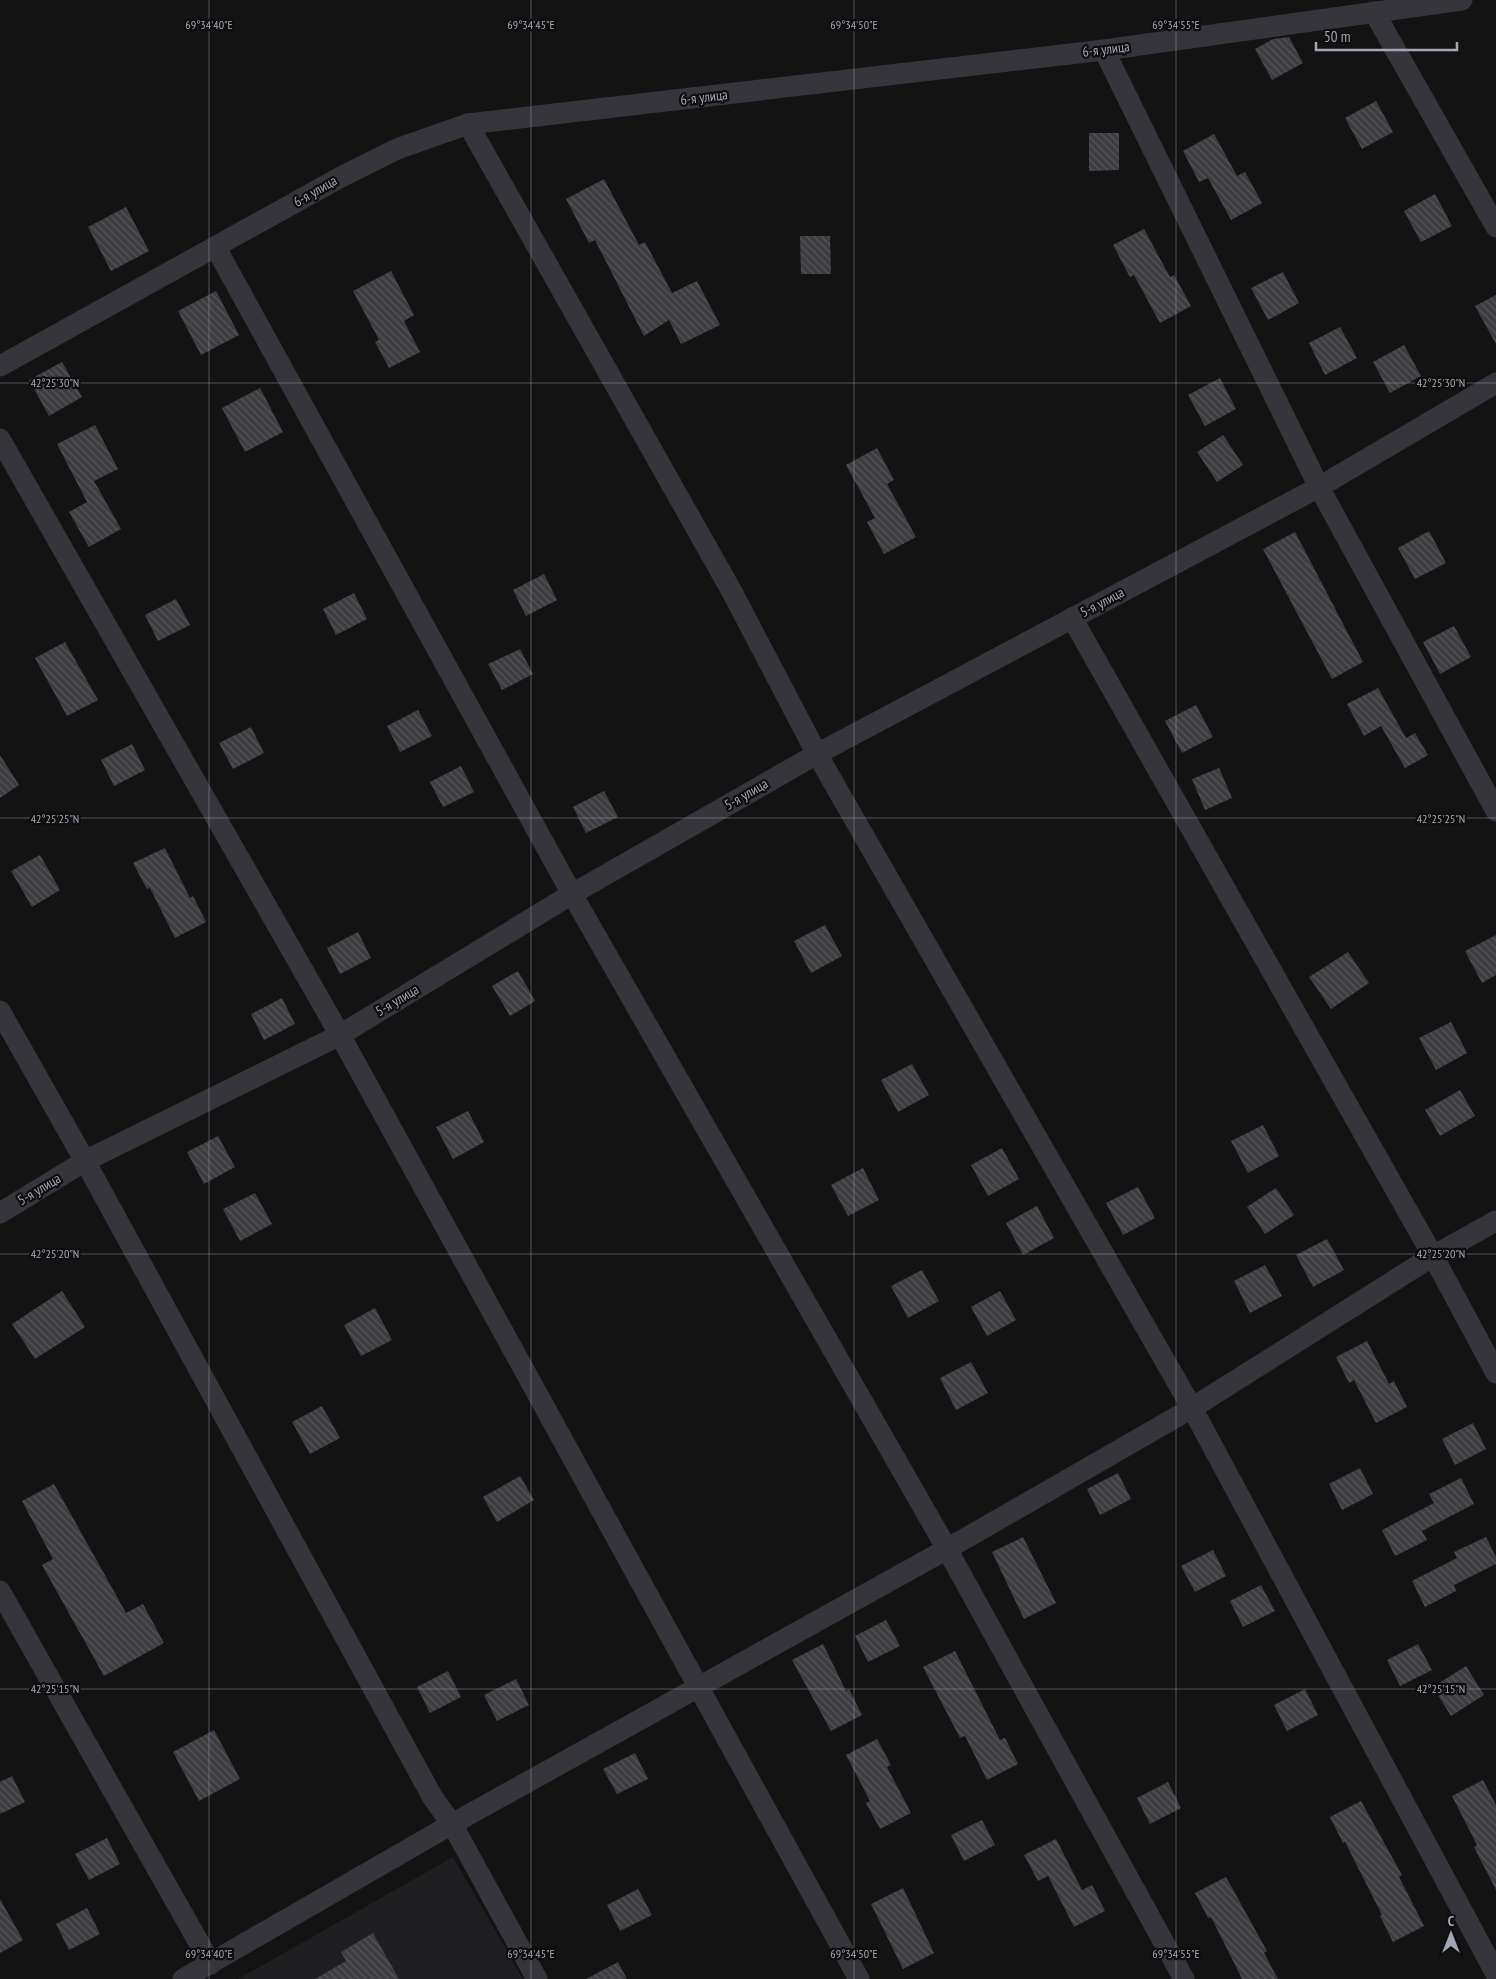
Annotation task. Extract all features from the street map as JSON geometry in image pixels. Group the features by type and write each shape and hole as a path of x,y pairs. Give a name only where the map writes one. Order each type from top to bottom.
{"street":[{"name":"6-я улица","path":"0,366 216,248 341,177 397,149 468,124 1104,50 1462,0"},
{"path":"1374,12 1496,228"},
{"path":"1104,50 1319,487 1496,811"},
{"path":"468,124 731,590 817,754 1192,1408 1496,1974"},
{"path":"216,248 572,894 947,1549 1184,1979"},
{"name":"5-я улица","path":"0,1213 85,1161 340,1035 572,894 817,754 1319,487 1496,383"},
{"path":"0,439 340,1035 860,1979"},
{"path":"1072,618 1433,1256 1496,1373"},
{"path":"0,1011 85,1161 433,1798 452,1824 536,1979"},
{"path":"183,1979 452,1824 947,1549 1192,1408 1433,1256 1496,1221"},
{"path":"0,1591 211,1964"}],"shaded area":[{"path":"453,1857 523,1979 238,1979"}],"building":[{"path":"1289,37 1303,63 1272,80 1255,49 1273,39"},
{"path":"1376,101 1393,132 1362,149 1345,118"},
{"path":"1089,133 1119,133 1119,170 1089,171"},
{"path":"1214,134 1237,176 1245,172 1262,203 1231,220 1208,178 1199,182 1183,151"},
{"path":"604,179 639,245 645,242 672,293 697,281 720,325 681,344 669,320 644,336 595,240 589,243 566,199"},
{"path":"1435,194 1452,226 1421,242 1404,211"},
{"path":"126,207 149,251 111,271 88,227"},
{"path":"1144,229 1170,277 1174,275 1191,306 1160,323 1134,275 1130,277 1113,245"},
{"path":"800,236 830,236 831,274 801,274"},
{"path":"391,271 414,315 404,321 420,352 389,368 375,342 379,340 353,291"},
{"path":"1283,272 1299,303 1268,320 1251,288"},
{"path":"216,291 239,335 201,355 178,311"},
{"path":"1496,295 1496,344 1475,306"},
{"path":"1340,327 1357,358 1325,375 1309,343"},
{"path":"1404,345 1421,376 1390,393 1373,362"},
{"path":"62,362 82,397 49,416 29,380"},
{"path":"1220,378 1236,409 1205,426 1188,395"},
{"path":"260,388 283,432 245,452 222,408"},
{"path":"95,425 118,469 94,481 121,529 89,547 69,512 87,502 57,444"},
{"path":"1223,435 1243,465 1217,482 1197,452"},
{"path":"877,448 894,480 887,484 916,537 884,554 867,522 875,518 846,465"},
{"path":"1429,531 1446,563 1415,579 1398,548"},
{"path":"1295,532 1363,662 1332,679 1263,549"},
{"path":"544,574 557,600 526,616 513,590"},
{"path":"354,593 367,619 336,635 323,609"},
{"path":"176,599 190,625 158,641 145,615"},
{"path":"1454,626 1471,657 1440,674 1423,642"},
{"path":"65,642 98,700 67,716 35,658"},
{"path":"520,649 533,674 502,690 488,664"},
{"path":"1378,688 1406,738 1415,733 1428,755 1405,768 1381,726 1364,736 1347,704"},
{"path":"1196,705 1213,737 1182,753 1165,721"},
{"path":"418,710 432,736 400,752 387,726"},
{"path":"251,727 264,753 233,769 219,743"},
{"path":"132,744 145,770 114,786 101,760"},
{"path":"0,755 19,785 0,798"},
{"path":"461,766 474,792 443,807 430,782"},
{"path":"1219,768 1232,798 1205,810 1192,779"},
{"path":"604,791 618,817 586,833 573,807"},
{"path":"165,848 190,898 193,896 206,922 175,938 150,888 147,889 133,863"},
{"path":"40,855 60,890 32,907 11,871"},
{"path":"825,925 842,956 811,973 794,941"},
{"path":"358,932 371,958 340,974 327,948"},
{"path":"1496,935 1496,975 1482,983 1465,951"},
{"path":"1348,952 1369,983 1331,1009 1309,977"},
{"path":"518,971 535,1001 510,1016 492,986"},
{"path":"282,998 295,1024 264,1040 251,1014"},
{"path":"1451,1022 1467,1053 1436,1070 1419,1038"},
{"path":"912,1064 929,1095 898,1112 881,1080"},
{"path":"1460,1090 1475,1116 1440,1136 1425,1110"},
{"path":"468,1111 484,1142 453,1159 436,1127"},
{"path":"1263,1125 1279,1156 1248,1173 1231,1141"},
{"path":"218,1136 235,1167 204,1184 187,1152"},
{"path":"1002,1148 1019,1179 988,1196 971,1165"},
{"path":"863,1168 879,1200 848,1216 831,1185"},
{"path":"1138,1187 1155,1218 1123,1235 1106,1203"},
{"path":"1276,1188 1294,1215 1265,1234 1247,1207"},
{"path":"255,1193 272,1224 240,1241 223,1209"},
{"path":"1037,1206 1054,1238 1023,1255 1006,1223"},
{"path":"1327,1239 1344,1270 1313,1287 1296,1255"},
{"path":"1265,1265 1282,1296 1250,1313 1234,1281"},
{"path":"922,1270 939,1301 908,1318 891,1286"},
{"path":"62,1291 85,1327 35,1359 12,1324"},
{"path":"1000,1291 1016,1320 987,1336 971,1307"},
{"path":"375,1308 392,1340 361,1356 344,1325"},
{"path":"1367,1341 1389,1384 1394,1381 1407,1407 1376,1423 1354,1380 1349,1383 1336,1357"},
{"path":"971,1362 988,1393 956,1410 940,1378"},
{"path":"322,1406 340,1438 310,1454 292,1422"},
{"path":"1473,1423 1486,1449 1455,1465 1442,1439"},
{"path":"1360,1468 1373,1494 1342,1510 1329,1484"},
{"path":"1118,1473 1131,1499 1100,1515 1087,1489"},
{"path":"520,1476 534,1500 497,1522 483,1497"},
{"path":"1461,1478 1474,1504 1422,1531 1427,1540 1395,1556 1382,1530 1434,1503 1429,1494"},
{"path":"54,1484 126,1613 143,1604 164,1643 104,1676 42,1565 53,1559 22,1501"},
{"path":"1023,1537 1056,1603 1024,1619 992,1552"},
{"path":"1486,1537 1496,1557 1496,1564 1454,1585 1456,1591 1425,1607 1412,1581 1457,1558 1454,1552"},
{"path":"1213,1550 1226,1576 1195,1592 1181,1566"},
{"path":"1261,1585 1275,1611 1243,1627 1230,1601"},
{"path":"886,1620 900,1646 868,1662 855,1636"},
{"path":"823,1644 846,1691 849,1689 862,1715 831,1731 792,1660"},
{"path":"1418,1644 1432,1670 1400,1686 1387,1660"},
{"path":"955,1651 1000,1740 1005,1738 1018,1764 987,1780 965,1736 960,1738 923,1667"},
{"path":"1466,1666 1484,1695 1451,1716 1433,1687"},
{"path":"448,1671 461,1697 430,1713 417,1687"},
{"path":"516,1679 529,1705 497,1721 484,1695"},
{"path":"1305,1689 1318,1715 1287,1731 1274,1705"},
{"path":"214,1730 240,1779 199,1801 173,1752"},
{"path":"877,1739 891,1765 887,1767 911,1813 880,1829 866,1803 870,1801 846,1755"},
{"path":"635,1753 648,1779 617,1794 603,1769"},
{"path":"12,1776 25,1802 0,1814 0,1782"},
{"path":"1483,1780 1496,1805 1496,1890 1474,1847 1477,1845 1452,1796"},
{"path":"1168,1782 1181,1808 1150,1824 1137,1798"},
{"path":"1361,1801 1402,1875 1399,1877 1424,1926 1393,1942 1380,1916 1382,1915 1345,1842 1343,1843 1330,1817"},
{"path":"982,1820 995,1845 964,1861 951,1835"},
{"path":"107,1838 120,1864 89,1880 75,1854"},
{"path":"1056,1839 1082,1890 1092,1885 1105,1911 1074,1927 1048,1876 1038,1881 1024,1855"},
{"path":"1226,1877 1267,1951 1264,1953 1278,1979 1242,1979 1211,1917 1208,1918 1195,1893"},
{"path":"903,1888 934,1953 903,1969 871,1904"},
{"path":"638,1889 652,1915 620,1931 607,1905"},
{"path":"0,1899 23,1940 0,1953"},
{"path":"87,1908 100,1934 69,1950 56,1924"},
{"path":"373,1933 399,1979 315,1979 346,1961 341,1952"},
{"path":"618,1962 627,1979 586,1979"}]}
